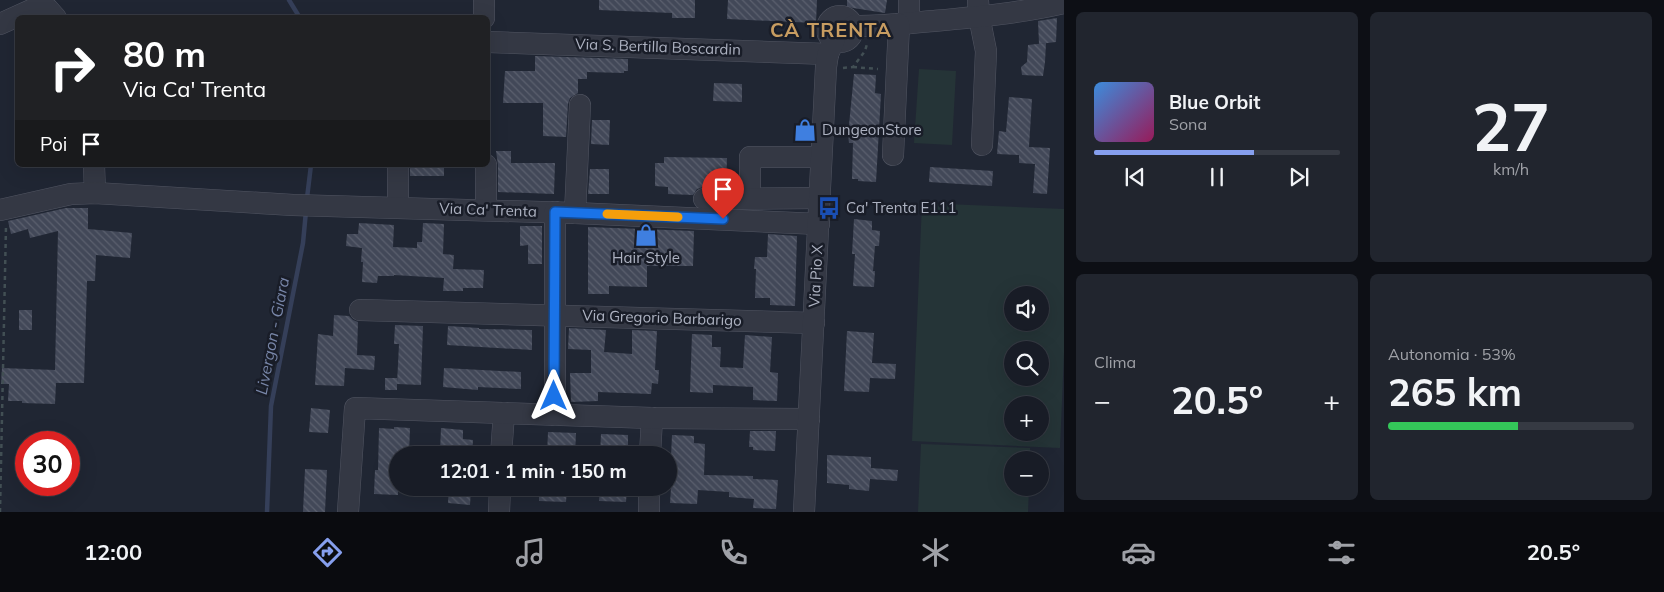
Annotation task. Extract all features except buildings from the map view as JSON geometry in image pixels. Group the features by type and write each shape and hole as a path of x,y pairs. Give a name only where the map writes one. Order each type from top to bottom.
{"street":[{"path":"484,0 484,15"},
{"path":"893,156 896,71 909,0"},
{"path":"847,17 904,24 978,8 1059,5"},
{"path":"978,8 986,51 982,145"},
{"path":"20,15 31,10 48,9 53,15"},
{"path":"0,24 15,17"},
{"name":"Via Pio X","path":"804,512 821,157 829,54 826,28 829,21 847,17"},
{"name":"Via S. Bertilla Boscardin","path":"490,42 829,54"},
{"path":"555,415 554,314 565,212 580,104"},
{"path":"750,198 750,157 821,157"},
{"path":"94,167 95,193"},
{"path":"398,167 398,207"},
{"path":"486,167 486,209"},
{"name":"Via Ca' Trenta","path":"3,209 71,194 95,193 293,205 486,209 819,224"},
{"path":"704,199 820,198"},
{"name":"Via Gregorio Barbarigo","path":"360,310 554,314 814,323"},
{"path":"348,512 355,408 652,418 809,419"},
{"path":"502,446 504,413"},
{"path":"650,446 652,418"},
{"path":"499,512 500,496"},
{"path":"649,496 649,512"}],"path":[{"path":"847,17 869,38 865,50 853,66"},
{"path":"829,54 840,68 853,66 896,71"},
{"path":"0,512 3,209"}],"shaded area":[{"path":"919,69 956,71 952,145 914,143"},
{"path":"922,203 1064,209 1064,353 1060,448 912,441"},
{"path":"921,444 1030,448 1030,451 1004,451 1004,496 1029,496 1028,512 918,512"}],"waterway":[{"name":"Livergon - Giara","path":"289,0 298,15"},
{"name":"Livergon - Giara","path":"307,198 311,167"},
{"name":"Livergon - Giara","path":"267,512 271,406 303,243 306,211"}],"slow traffic":[{"path":"607,214 678,217"}],"place":[{"name":"DungeonStore","path":"805,130"},
{"name":"Ca' Trenta E111","path":"829,208"},
{"name":"Hair Style","path":"646,235"}],"district":[{"name":"CÀ TRENTA","path":"831,30"}],"route":[{"path":"554,396 555,212 723,219"}]}
